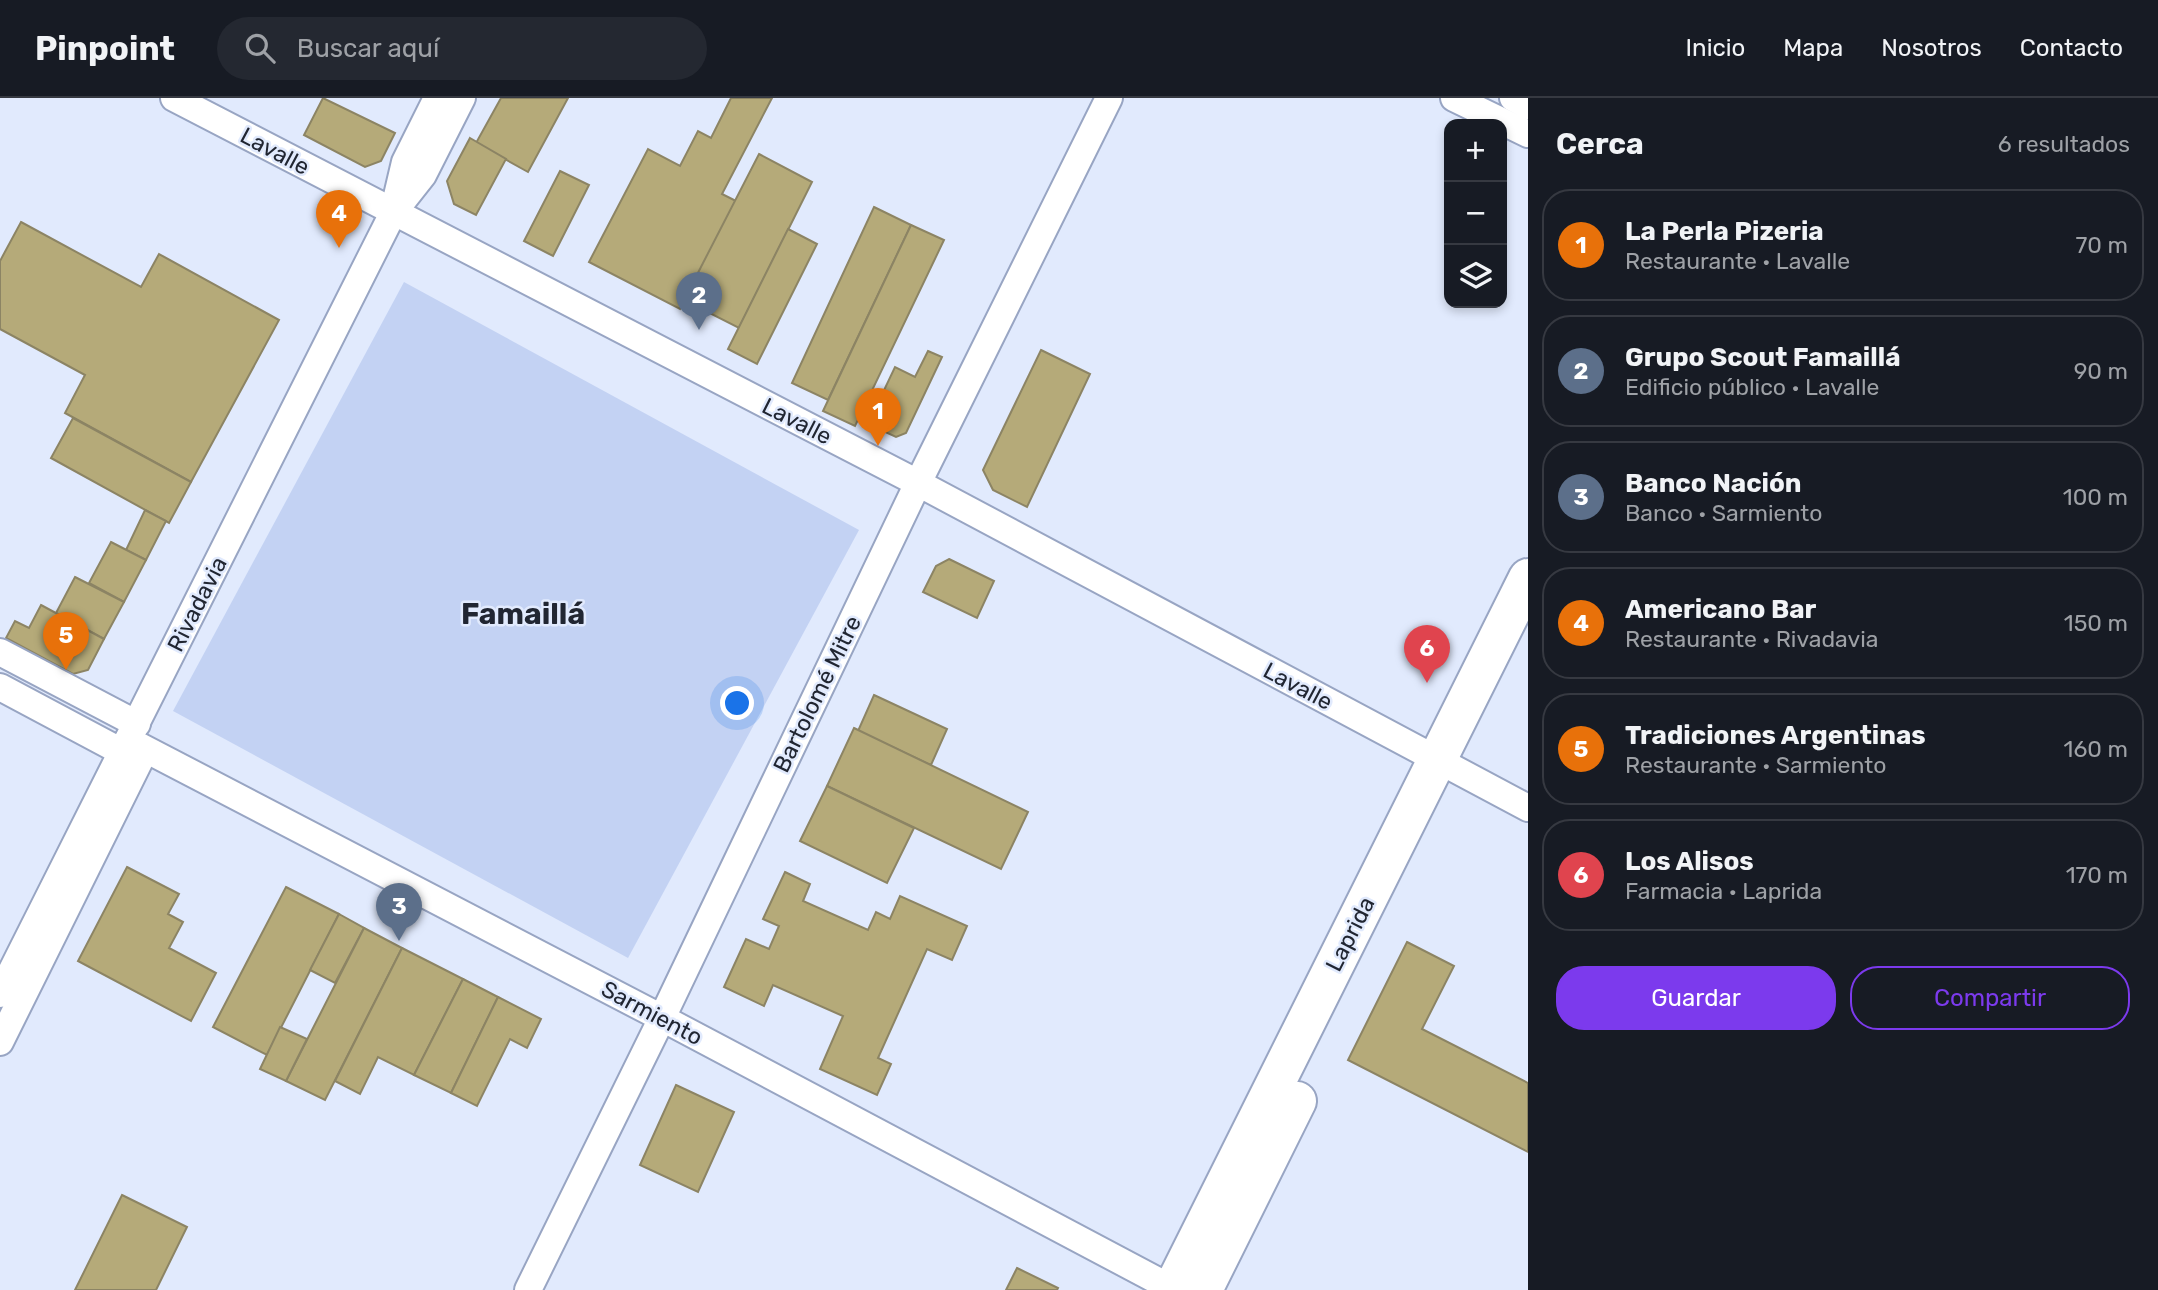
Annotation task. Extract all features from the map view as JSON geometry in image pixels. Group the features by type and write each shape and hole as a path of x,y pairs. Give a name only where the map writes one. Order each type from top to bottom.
{"main road":[{"name":"Laprida","path":"1449,767 1528,578"},
{"name":"Laprida","path":"1180,1290 1449,767 1528,637"}],"street":[{"name":"Lavalle","path":"174,98 918,483 1528,808"},
{"name":"Rivadavia","path":"393,213 405,162 437,98"},
{"name":"Rivadavia","path":"0,994 133,741 393,213 423,176 462,98"},
{"name":"Bartolomé Mitre","path":"528,1290 662,1018 918,483 1109,98"},
{"path":"1454,98 1528,134"},
{"path":"1513,98 1528,106"},
{"name":"Sarmiento","path":"0,652 133,741"},
{"name":"Sarmiento","path":"0,687 133,741 1180,1290"},
{"name":"Rivadavia","path":"0,1042 133,741"}],"shaded area":[{"path":"404,282 859,530 628,958 173,711"}],"building":[{"path":"323,98 395,133 381,161 365,167 304,135"},
{"path":"501,98 568,98 528,172 476,143"},
{"path":"731,98 772,98 722,194 736,201 680,309 589,262 648,149 680,166 698,131 711,138"},
{"path":"470,138 506,159 476,215 454,204 447,181"},
{"path":"759,154 812,182 739,328 684,300"},
{"path":"560,171 589,185 553,256 524,241"},
{"path":"874,207 911,225 828,400 792,383"},
{"path":"21,222 141,287 159,254 279,320 191,482 65,413 85,375 0,329 0,261"},
{"path":"911,225 944,240 855,426 823,411"},
{"path":"788,229 817,244 757,364 728,349"},
{"path":"1041,350 1090,374 1027,507 993,490 983,470"},
{"path":"928,351 942,357 906,433 896,437 868,424 895,367 915,377"},
{"path":"73,418 191,482 169,523 51,458"},
{"path":"145,510 166,521 146,560 126,550"},
{"path":"111,542 146,560 124,602 89,583"},
{"path":"949,559 994,581 977,618 923,592 936,566"},
{"path":"75,577 124,602 104,639 56,613"},
{"path":"41,605 104,639 88,670 73,674 6,638 15,621 29,628"},
{"path":"874,695 947,729 931,765 858,731"},
{"path":"854,728 1028,812 1001,869 827,786"},
{"path":"827,786 914,828 887,883 800,841"},
{"path":"127,867 179,894 168,914 183,922 169,948 216,973 191,1021 78,961"},
{"path":"785,872 810,884 803,901 868,930 876,912 890,919 900,896 967,926 952,960 927,949 878,1058 891,1064 877,1095 820,1069 843,1016 773,985 764,1006 724,987 746,939 769,949 779,926 763,919"},
{"path":"286,887 339,914 267,1055 213,1027"},
{"path":"339,914 364,928 335,983 310,970"},
{"path":"364,928 402,948 325,1100 286,1081"},
{"path":"1407,942 1454,966 1422,1029 1528,1083 1528,1152 1348,1060"},
{"path":"402,948 463,979 414,1075 378,1057 360,1094 335,1081"},
{"path":"463,979 498,997 451,1093 414,1075"},
{"path":"498,997 541,1019 527,1048 510,1039 477,1106 451,1093"},
{"path":"280,1027 307,1039 286,1081 260,1069"},
{"path":"676,1085 734,1112 698,1192 640,1165"},
{"path":"122,1195 187,1227 156,1290 75,1290"},
{"path":"1017,1268 1058,1288 1057,1290 1006,1290"}],"place":[{"name":"Americano Bar","path":"339,248"},
{"name":"Grupo Scout Famaillá","path":"699,330"},
{"name":"La Perla Pizeria","path":"878,446"},
{"name":"Tradiciones Argentinas","path":"66,670"},
{"name":"Los Alisos","path":"1427,683"},
{"name":"Banco Nación","path":"399,941"}],"district":[{"name":"Famaillá","path":"523,614"}]}
